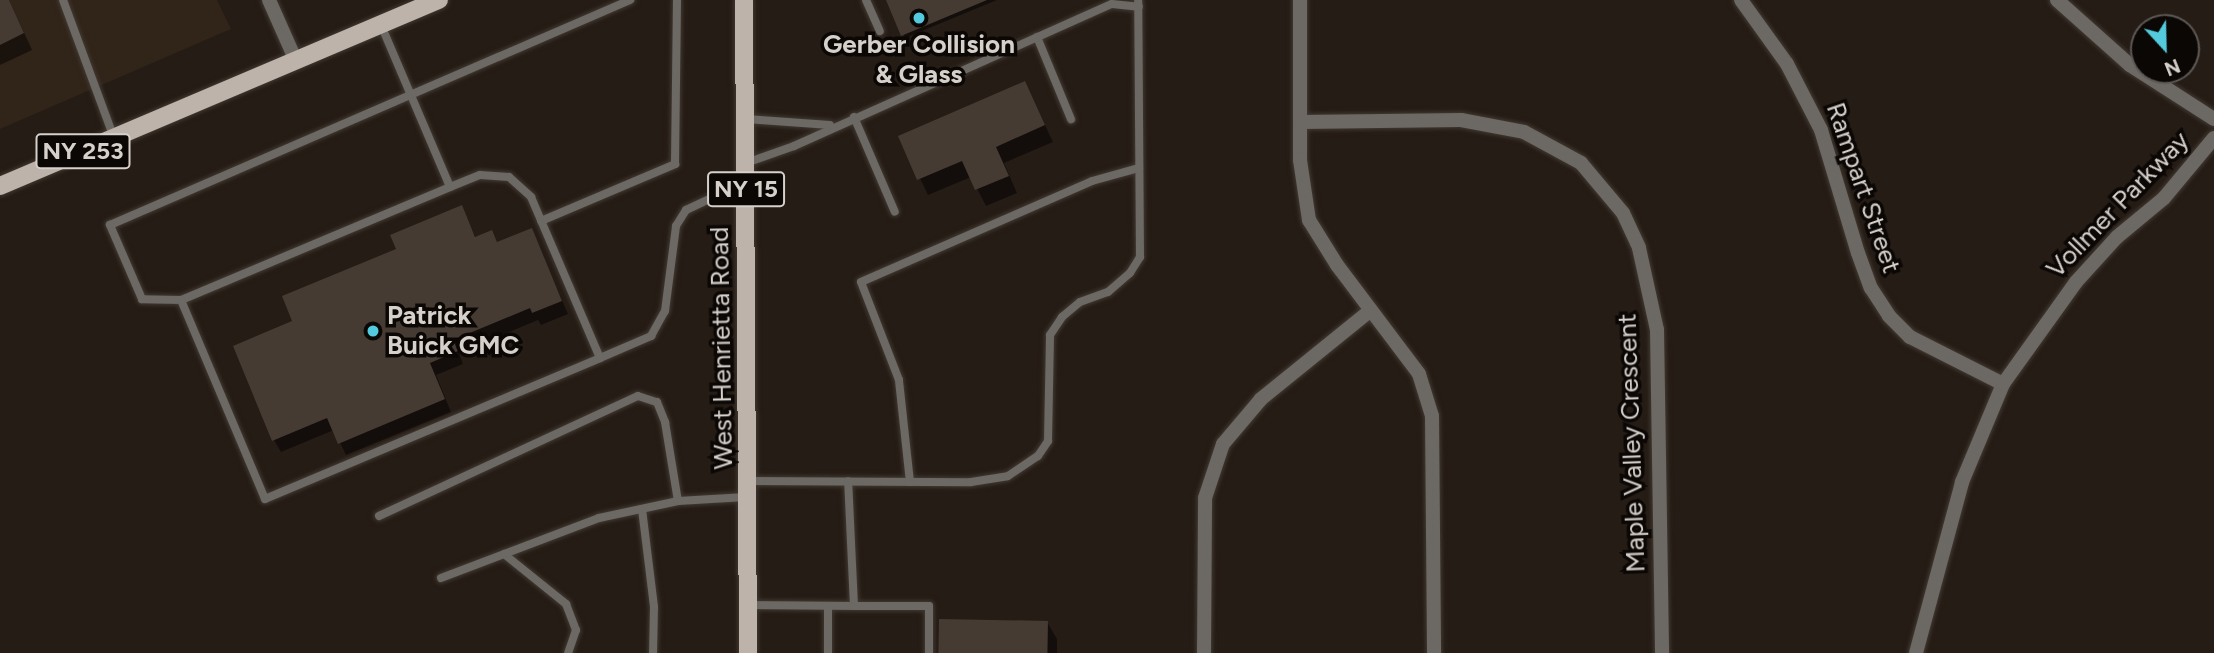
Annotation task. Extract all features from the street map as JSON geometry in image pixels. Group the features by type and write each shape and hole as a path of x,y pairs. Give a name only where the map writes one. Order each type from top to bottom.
{"main road":[{"name":"NY 253","path":"0,186 439,0"},
{"name":"West Henrietta Road","path":"744,0 748,653"}],"street":[{"path":"269,0 296,61"},
{"path":"1300,0 1300,160 1309,220 1419,374 1432,416 1434,653"},
{"name":"Rampart Street","path":"1741,0 1787,64 1821,130 1862,265 1889,316 1910,337 2003,384"},
{"path":"2057,0 2130,65 2214,119"},
{"name":"Maple Valley Crescent","path":"1301,122 1461,120 1524,132 1581,163 1623,213 1639,247 1657,330 1662,653"},
{"name":"Vollmer Parkway","path":"1916,653 1962,482 2003,384 2076,282 2117,237 2164,198 2214,138"},
{"path":"1204,653 1205,498 1223,444 1261,399 1371,310"}],"lane":[{"path":"63,0 114,138"},
{"path":"600,358 531,197 509,177 480,175 181,300 142,299 110,225 630,0"},
{"path":"541,221 675,164 677,0"},
{"path":"866,0 880,31"},
{"path":"441,578 599,518 642,509 749,489 848,481 910,482 1008,476 1038,456 1048,441 1050,335 1062,317 1080,302 1108,292 1130,273 1140,257 1138,4 1112,4 746,163"},
{"path":"381,24 450,187"},
{"path":"1037,37 1071,119"},
{"path":"854,117 895,212"},
{"path":"746,118 833,125"},
{"path":"910,482 900,380 861,282 1092,181 1139,168"},
{"path":"181,300 265,499 651,336 665,310 676,226 686,210 712,198 746,197"},
{"path":"379,516 638,396 657,402 666,422 678,502"},
{"path":"848,481 854,606"},
{"path":"642,509 654,607 653,653"},
{"path":"504,554 566,604 576,630 568,653"},
{"path":"748,605 929,606 929,653"},
{"path":"828,606 828,653"}],"shaded area":[{"path":"0,0 217,0 231,29 0,129"}],"building":[{"path":"0,0 9,0 24,33 0,45"},
{"name":"Gerber Collision & Glass","path":"886,0 987,0 901,36"},
{"path":"1025,81 1045,125 996,147 1009,176 975,190 962,161 917,180 898,136"},
{"name":"Patrick Buick GMC","path":"462,205 475,237 492,230 497,242 532,228 562,301 532,313 530,308 453,340 458,351 430,363 445,399 338,444 327,418 272,441 233,346 292,321 282,296 396,249 390,235"},
{"path":"939,619 1048,621 1047,653 938,653"}],"place":[{"name":"Gerber Collision & Glass","path":"919,18"},
{"name":"Patrick Buick GMC","path":"373,331"}]}
